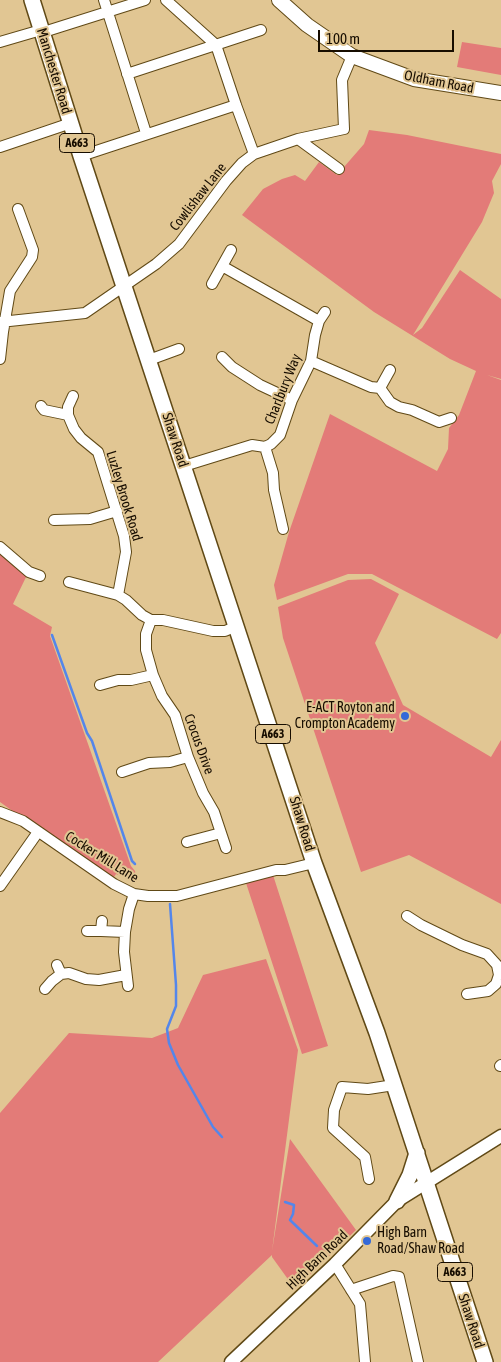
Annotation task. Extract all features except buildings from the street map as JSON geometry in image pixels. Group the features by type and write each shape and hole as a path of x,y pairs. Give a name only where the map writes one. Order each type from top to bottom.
{"main road":[{"name":"Manchester Road","path":"32,0 46,30 81,156 124,285"},
{"name":"Oldham Road","path":"279,0 307,25 352,56 414,79 501,93"},
{"name":"Shaw Road","path":"124,285 314,863 377,1033 485,1362"},
{"path":"397,1200 410,1175 417,1153"}],"street":[{"path":"104,0 146,134"},
{"path":"0,42 145,0"},
{"path":"166,0 216,45 254,154"},
{"path":"127,74 261,30"},
{"name":"Cowlishaw Lane","path":"2,322 85,313 156,264 179,244 226,181 242,163 254,154 298,138 344,130 342,80 352,56"},
{"path":"81,156 236,105"},
{"path":"0,147 71,123"},
{"path":"298,138 339,169"},
{"path":"0,359 2,322 10,291 32,257 33,250 18,209"},
{"path":"212,284 231,250"},
{"name":"Charlbury Way","path":"222,266 322,317 315,335 311,361 292,400 280,435 265,447"},
{"path":"149,360 179,349"},
{"path":"222,358 232,367 260,385 292,400"},
{"path":"311,361 371,387 380,388 390,402 399,407 412,410 439,422 451,418"},
{"path":"380,388 390,370"},
{"path":"41,406 44,410 68,415 68,407 73,396"},
{"name":"Luzley Brook Road","path":"68,415 77,434 98,452 124,536 126,552 118,596"},
{"path":"184,466 252,445 265,447 273,474 274,490 283,529"},
{"path":"54,520 90,519 117,512"},
{"path":"0,547 29,572 40,576"},
{"path":"69,582 118,596 151,620 164,620 213,631 225,631 237,626"},
{"name":"Crocus Drive","path":"151,620 146,634 146,650 153,675 162,696 175,715 188,757 203,793 214,812 226,848"},
{"path":"100,685 118,680 131,680 153,675"},
{"path":"122,772 148,763 170,762 188,757"},
{"name":"Cocker Mill Lane","path":"0,812 23,822 114,884 134,894 177,896 276,870 285,870 314,863"},
{"path":"0,886 38,832"},
{"path":"188,842 221,833"},
{"path":"128,986 125,932 134,894"},
{"path":"408,916 421,925 462,946 487,954 497,965 500,976 496,984 488,991 467,994"},
{"path":"87,931 101,926 125,932"},
{"path":"45,989 59,970 86,979 99,980 126,975"},
{"path":"369,1179 365,1157 333,1128 334,1110 342,1087 368,1089 394,1085"},
{"name":"High Barn Road","path":"231,1362 335,1264 397,1200 501,1136"},
{"path":"335,1264 360,1304 365,1362"},
{"path":"352,1290 394,1276 399,1277 418,1362"}],"shaded area":[{"path":"462,42 501,48 501,75 457,67"},
{"path":"369,130 407,135 501,154 501,164 492,181 494,193 482,222 413,335 422,328 460,270 501,299 501,379 487,375 501,380 501,633 497,639 372,574 348,574 277,600 274,585 289,532 330,414 437,471 448,449 449,428 459,415 476,371 450,359 374,312 242,215 263,189 282,179 295,175 305,181 319,162 337,175 364,144"},
{"path":"0,552 27,575 13,604 52,627 50,636 131,866 135,871 137,882 116,874 114,877 32,825 0,802"},
{"name":"E-ACT Royton and Crompton Academy","path":"371,579 399,594 375,643 403,705 491,757 501,740 501,904 409,855 361,872 283,638 278,607 348,580"},
{"path":"273,875 328,1046 302,1054 246,883"},
{"path":"266,959 298,1050 272,1251 290,1139 356,1230 295,1289 272,1255 158,1362 0,1362 0,1113 69,1033 152,1038 178,1028 203,975"}],"waterway":[{"path":"52,635 87,733 92,741 132,861 135,864"},
{"path":"170,904 176,1006 167,1029 169,1043 178,1065 213,1127 222,1137"},
{"path":"285,1202 294,1205 290,1220 317,1246"}],"place":[{"name":"E-ACT Royton and Crompton Academy","path":"405,716"},
{"name":"High Barn Road/Shaw Road","path":"367,1241"}]}
